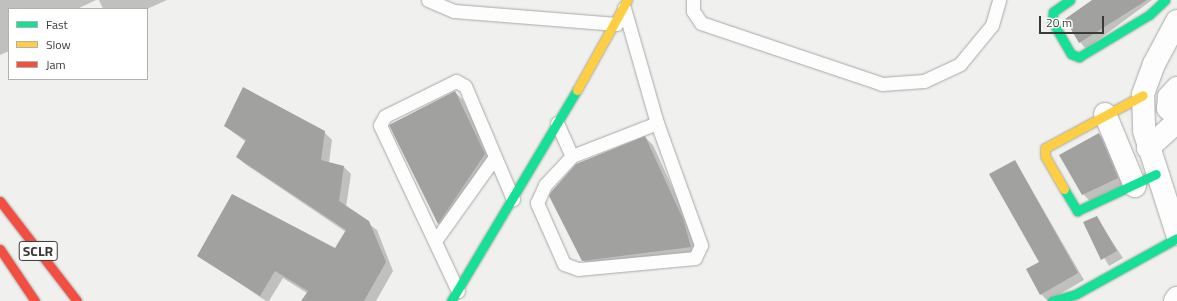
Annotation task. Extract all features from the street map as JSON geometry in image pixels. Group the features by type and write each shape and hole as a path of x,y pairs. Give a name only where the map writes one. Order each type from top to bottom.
{"main road":[{"path":"1070,0 1053,12 1052,22 1071,54 1079,57 1149,15 1165,0"},
{"path":"454,296 616,24 626,4"},
{"path":"1143,95 1104,114 1045,148 1045,156 1077,211 1135,186 1156,174"},
{"name":"SCLR","path":"0,201 77,301"},
{"path":"1052,301 1076,294 1177,238"},
{"path":"0,249 35,301"}],"street":[{"path":"1177,21 1154,64 1143,95 1148,148 1177,234"},
{"path":"1177,88 1169,98 1168,108 1177,116"},
{"path":"1104,114 1135,186"},
{"path":"1148,148 1177,122"}],"lane":[{"path":"428,0 454,11 616,24"},
{"path":"693,0 693,11 701,23 882,84 924,81 960,64 992,25 999,0"},
{"path":"626,4 657,123 701,246 695,258 578,269 564,264 537,203 545,185 572,156 657,123"},
{"path":"454,296 434,241 380,125 385,116 456,81 465,86 512,199"},
{"path":"557,123 572,156"},
{"path":"434,241 495,157"}],"building":[{"path":"1092,0 1147,0 1079,43 1065,19"},
{"path":"243,87 325,131 321,160 344,166 339,201 369,221 386,262 364,301 301,301 308,291 275,271 260,296 197,256 232,194 335,248 346,230 236,157 246,140 224,126"},
{"path":"455,91 485,154 438,224 389,125"},
{"path":"1099,133 1118,178 1082,195 1059,155"},
{"path":"645,136 683,219 691,247 582,261 549,196 551,192 576,164"},
{"path":"1015,160 1078,273 1040,295 1026,269 1039,262 989,174"},
{"path":"1097,216 1117,251 1101,260 1083,222"}],"traffic: fast":[{"path":"1070,0 1053,12 1052,21 1071,54 1079,57 1149,15 1165,0"},
{"path":"451,301 577,90"},
{"path":"1064,189 1077,211 1156,174"},
{"path":"1052,301 1076,294 1177,238"}],"traffic: slow":[{"path":"577,90 627,0"},
{"path":"1064,189 1045,156 1045,148 1143,95"}],"traffic: jam":[{"path":"0,201 77,301"},
{"path":"0,249 35,301"}]}
